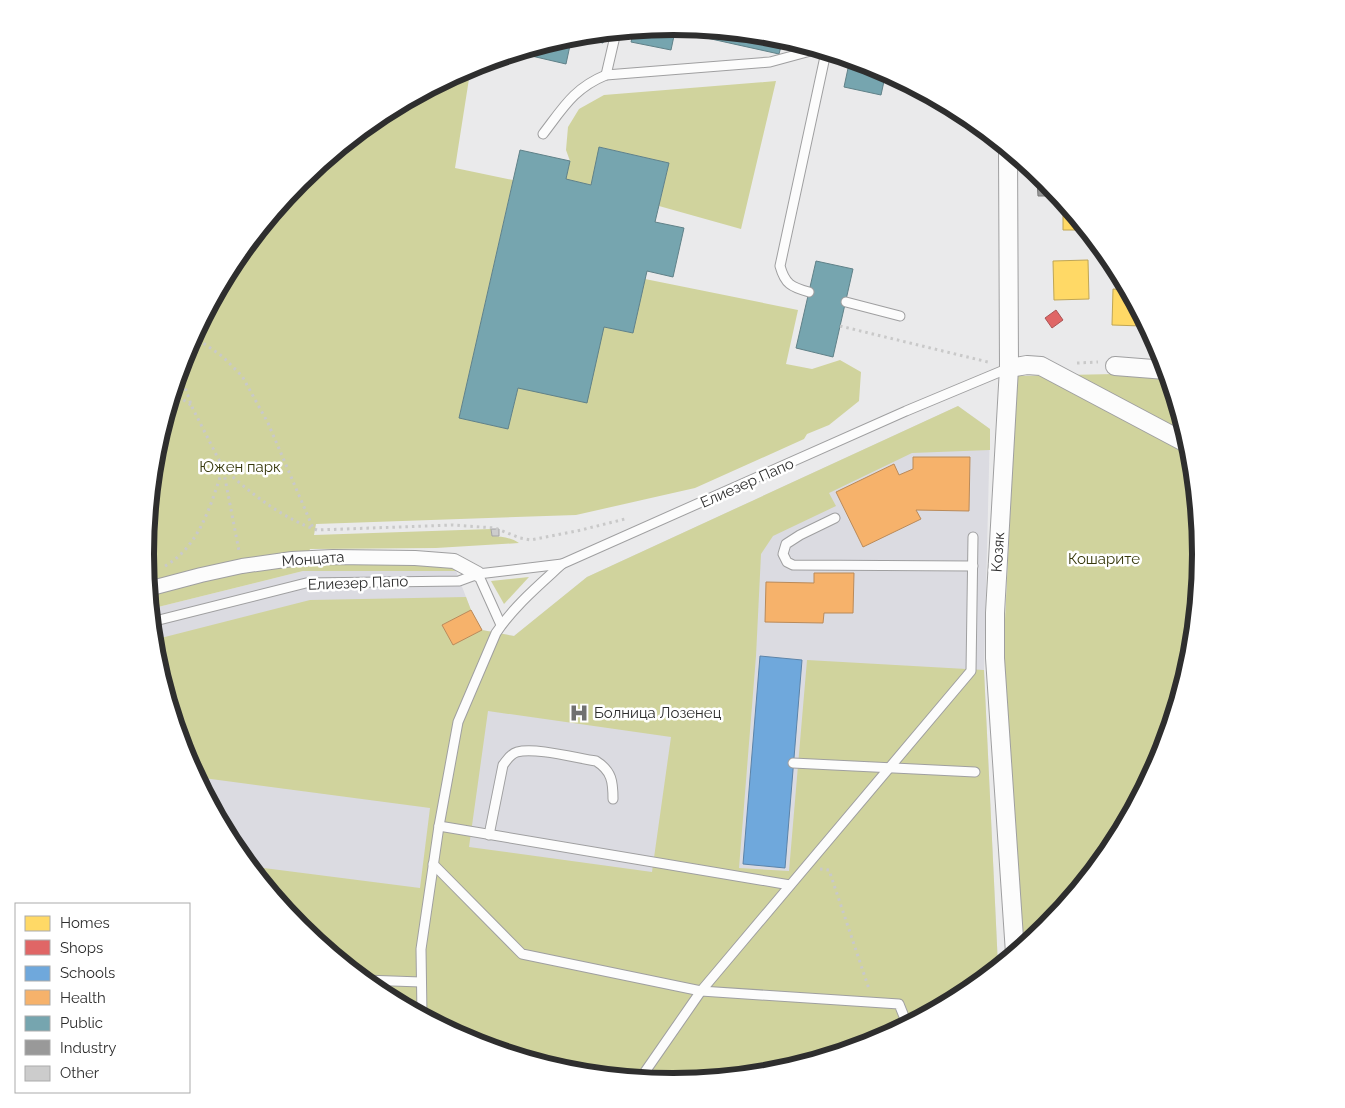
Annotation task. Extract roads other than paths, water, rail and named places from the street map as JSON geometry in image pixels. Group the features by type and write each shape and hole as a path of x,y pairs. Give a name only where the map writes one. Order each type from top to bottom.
{"street":[{"name":"Козяк","path":"1008,158 1009,368 995,613 995,658 1013,945"},
{"path":"1109,364 1157,369"},
{"path":"1009,368 1027,365 1041,366 1179,439"},
{"name":"Монцата","path":"155,587 242,566 292,559 333,557 415,558 454,562 478,574"}],"lane":[{"path":"606,75 615,38"},
{"path":"543,134 577,91 590,81 606,75 770,62 805,53"},
{"path":"809,292 796,288 784,279 780,266 825,59"},
{"path":"846,302 900,316"},
{"name":"Елиезер Папо","path":"158,620 306,583 459,581 478,574 562,564 906,411 1009,368"},
{"path":"834,518 786,544 784,554 787,562 794,565 973,566"},
{"path":"644,1072 701,991 971,670 974,537"},
{"path":"422,1008 421,949 439,826 458,722 496,634 532,590 562,564"},
{"path":"478,574 502,625"},
{"path":"489,835 503,765 515,753 528,750 596,762 604,766 610,774 613,781 612,799"},
{"path":"794,764 976,772"},
{"path":"439,826 790,885"},
{"path":"433,864 522,954 701,991 899,1004 904,1018"},
{"path":"376,980 422,982"}],"place":[{"name":"Болница Лозенец","path":"579,713"}],"park label":[{"name":"Южен парк","path":"240,467"},
{"name":"Кошарите","path":"1104,559"}]}
